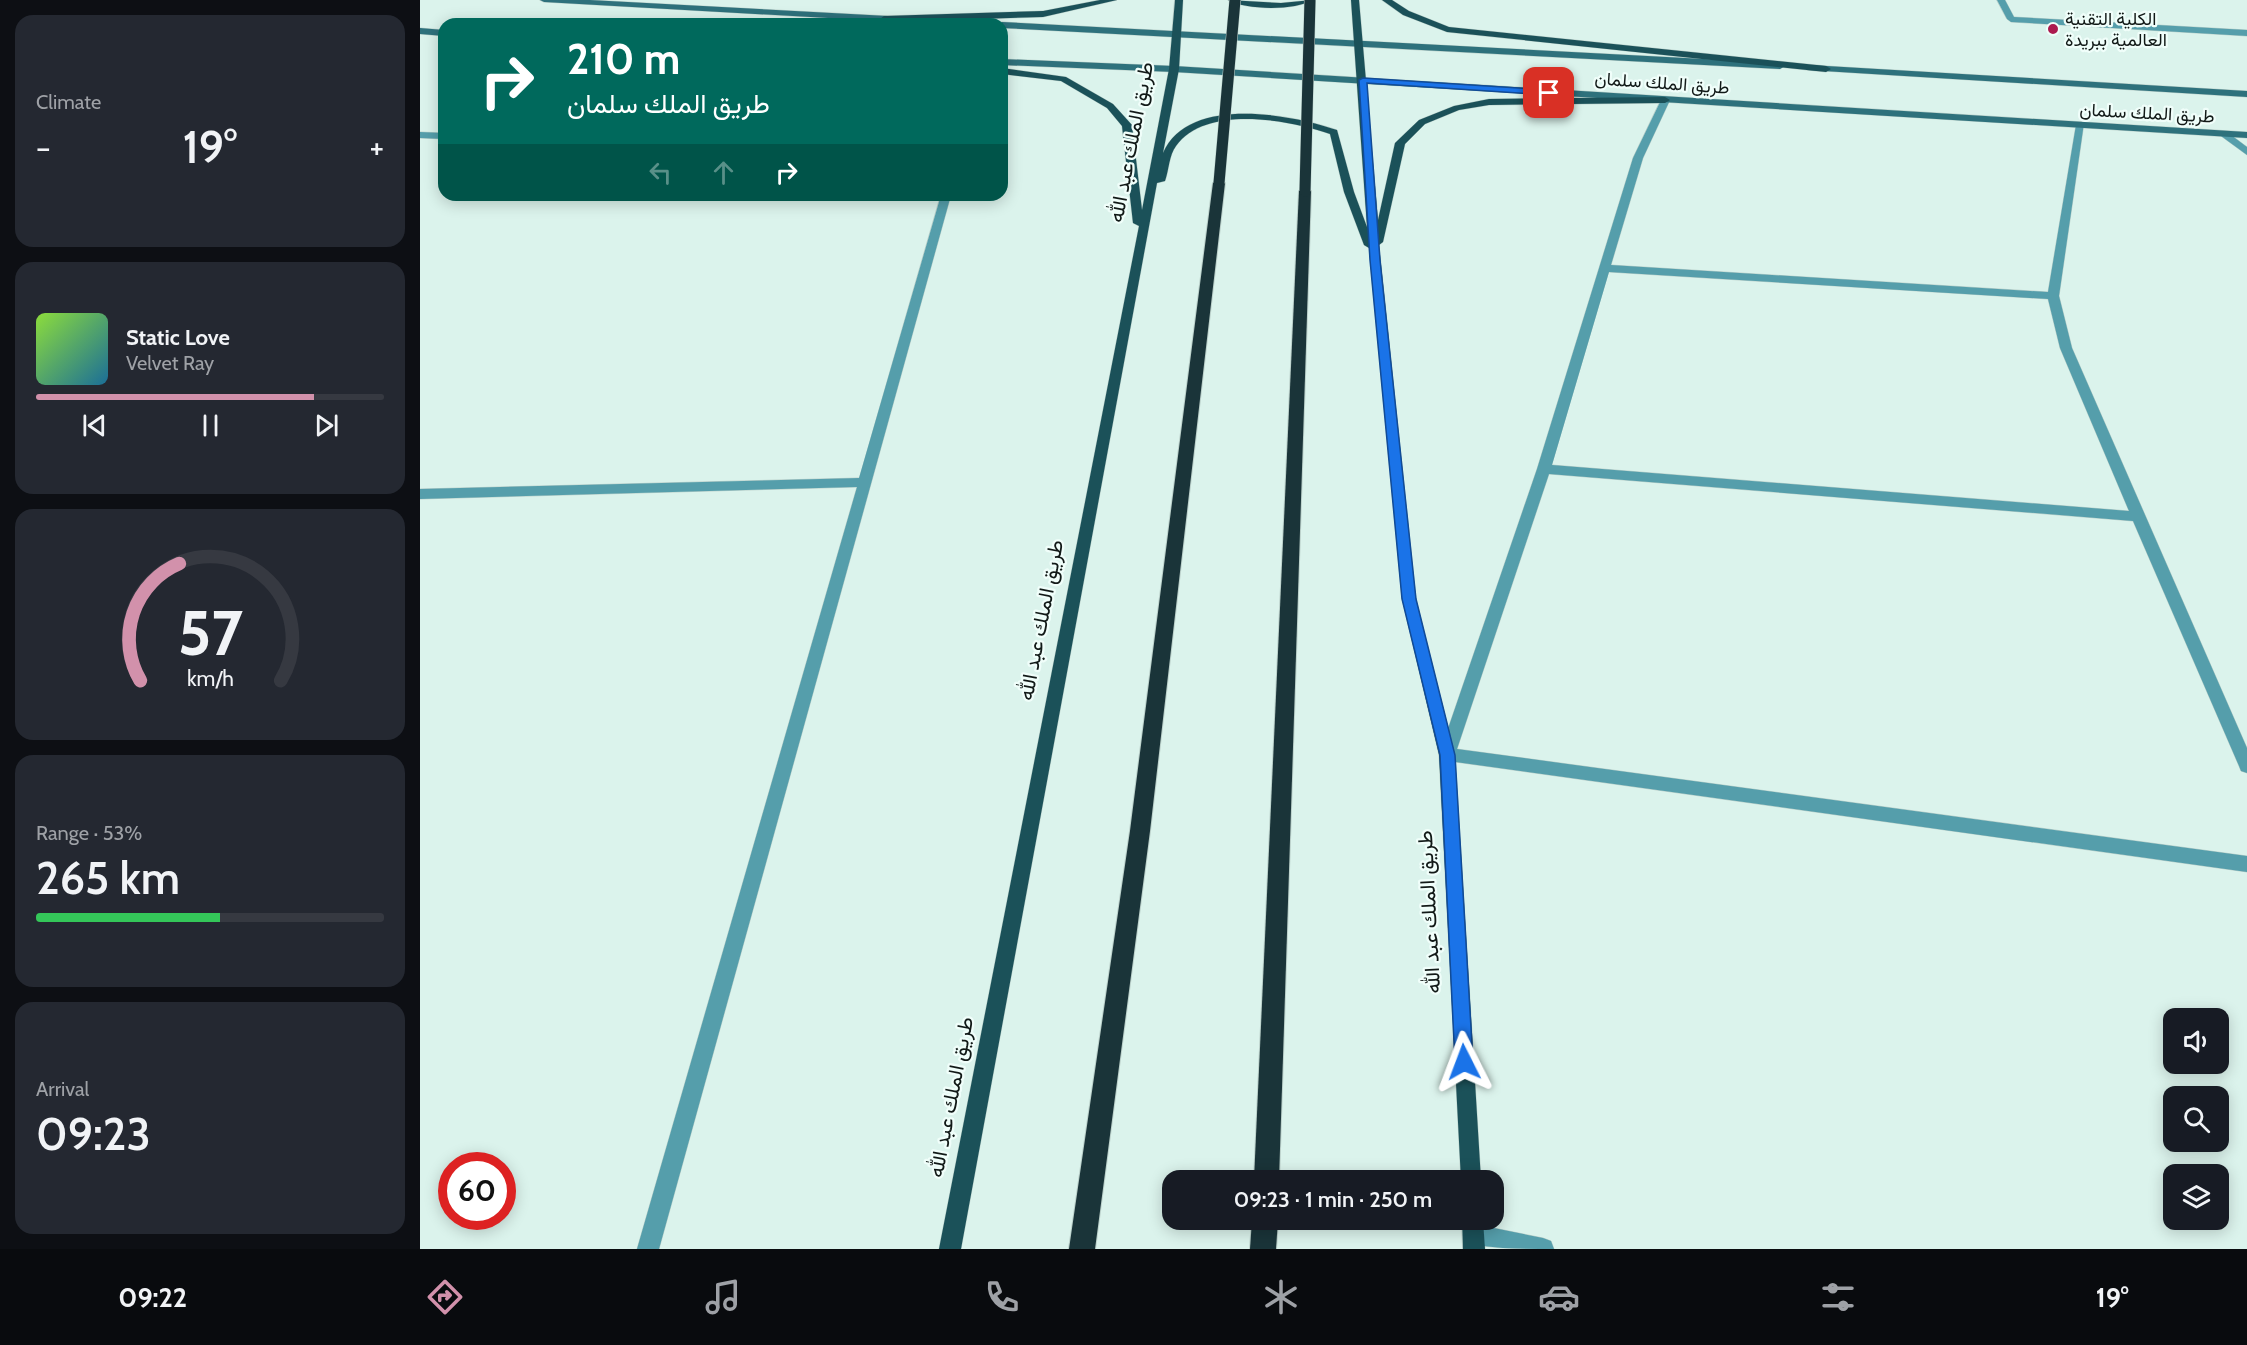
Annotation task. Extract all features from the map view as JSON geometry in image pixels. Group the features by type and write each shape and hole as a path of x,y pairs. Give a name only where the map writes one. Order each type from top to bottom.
{"highway":[{"path":"1082,1249 1140,831 1219,183 1233,0"},
{"path":"1266,1170 1305,191 1309,0"},
{"path":"1263,1249 1264,1230"}],"main road":[{"path":"543,0 866,18"},
{"path":"916,18 1043,14 1113,0"},
{"name":"طريق الملك عبد الله","path":"950,1249 1140,238 1174,69 1179,0"},
{"path":"1233,0 1245,3 1299,4 1309,0"},
{"name":"طريق الملك عبد الله","path":"1355,0 1363,80 1375,260 1409,599 1447,755 1470,1170"},
{"path":"1386,0 1406,13 1447,29 1826,69"},
{"name":"طريق الملك سلمان","path":"1008,25 2247,94"},
{"path":"420,31 438,32"},
{"name":"طريق الملك سلمان","path":"1008,62 1363,80 2247,135"},
{"path":"1008,73 1063,80 1103,101 1127,125 1140,238"},
{"path":"1375,260 1400,143 1422,122 1457,108 1489,102 1665,100"},
{"path":"1140,238 1172,144 1192,126 1255,115 1308,122 1334,132 1349,192 1375,260"}],"street":[{"path":"2001,0 2011,19 2247,33"},
{"path":"1665,100 1638,158 1544,470 1447,755 2247,864"},
{"path":"2081,125 2053,297 2066,348 2247,766"},
{"path":"2224,134 2247,152"},
{"path":"420,135 438,136"},
{"path":"648,1249 944,201"},
{"path":"1605,268 2053,297"},
{"path":"1544,470 2138,517"},
{"path":"420,494 866,482"},
{"path":"1474,1234 1543,1249"}],"place":[{"name":"الكلية التقنية العالمية ببريدة","path":"2053,29"}],"route":[{"path":"1464,1062 1447,755 1409,599 1375,260 1363,80 1549,93"}]}
